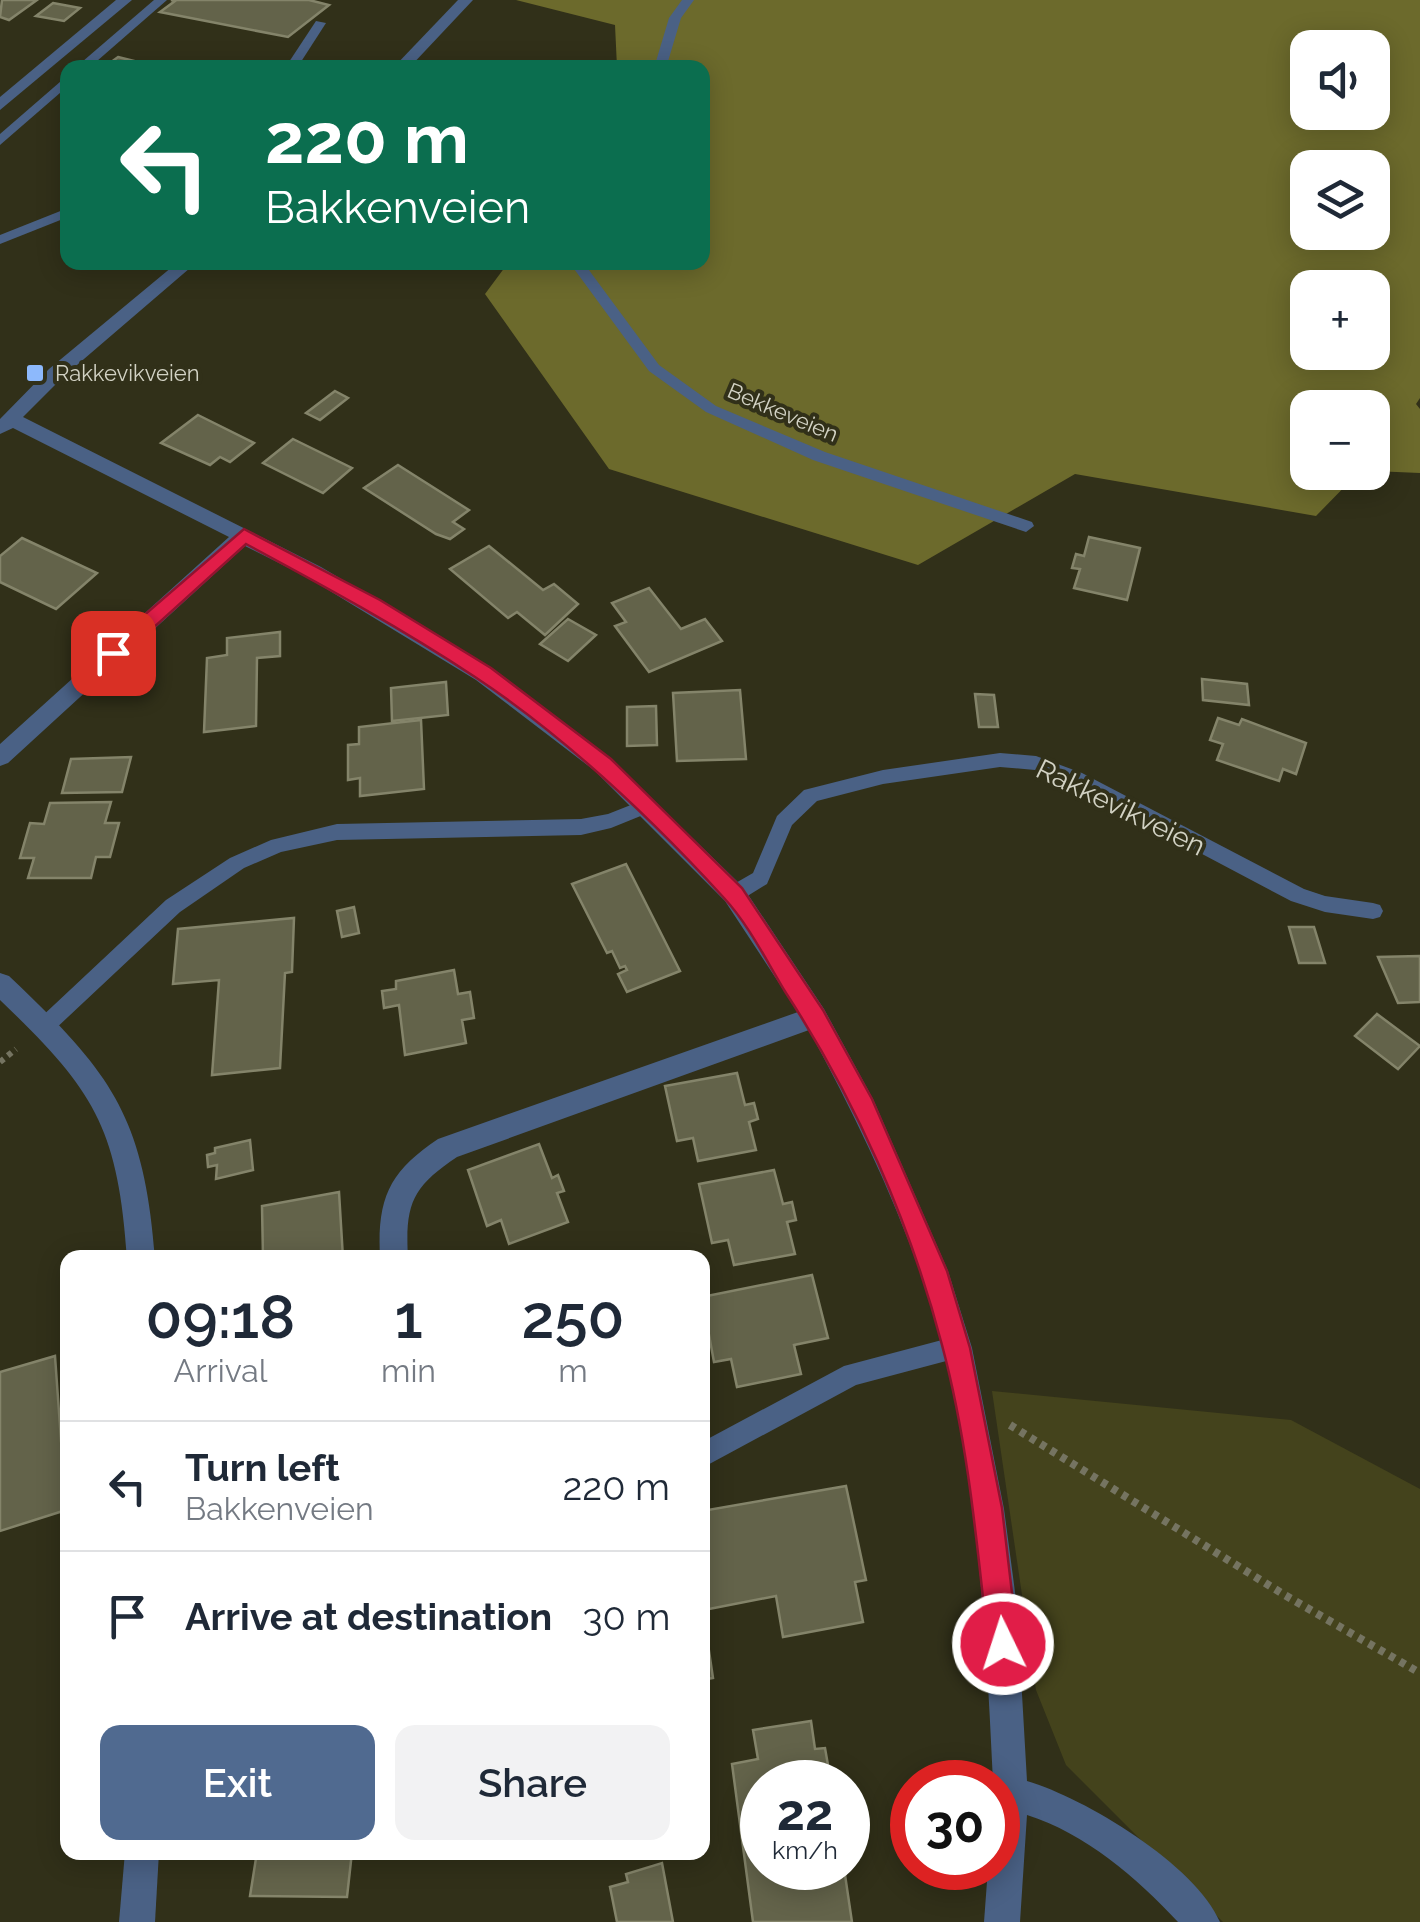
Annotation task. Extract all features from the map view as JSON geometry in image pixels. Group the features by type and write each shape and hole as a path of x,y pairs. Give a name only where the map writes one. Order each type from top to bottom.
{"street":[{"path":"0,106 125,0"},
{"path":"408,60 466,0"},
{"path":"179,270 56,373 5,424 244,535 374,605 484,674 555,725 646,806 734,894 815,1017 880,1143 934,1271 957,1348 988,1508 1001,1607 1009,1760"},
{"path":"0,757 244,535"},
{"path":"0,984 44,1026 102,1094 124,1150 141,1250"},
{"path":"394,1250 394,1208 402,1185 418,1166 448,1148 815,1017"},
{"path":"1020,1796 1069,1814 1168,1884 1202,1922"},
{"path":"137,1922 141,1860"},
{"path":"1002,1922 1004,1890"}],"lane":[{"path":"89,60 160,0"},
{"path":"662,60 675,18 688,0"},
{"path":"297,60 320,24"},
{"path":"0,140 60,86"},
{"path":"0,240 60,215"},
{"name":"Bekkeveien","path":"582,270 654,368 710,409 818,456 1026,526"},
{"name":"Rakkevikveien","path":"734,894 760,878 784,822 811,795 883,777 1020,760 1075,778 1298,895 1373,912"},
{"path":"44,1026 174,906 236,863 278,845 337,832 581,827 611,821 646,806"},
{"path":"710,1452 852,1374 957,1348"}],"path":[{"path":"966,1398 1283,1594 1420,1673"}],"shaded area":[{"path":"516,0 1420,0 1420,398 1416,404 1420,409 1420,473 1390,472 1390,390 1290,390 1290,490 1341,490 1316,516 1075,474 918,565 609,469 485,294 503,270 710,270 710,60 617,60 615,25"},
{"path":"992,1391 1291,1420 1420,1489 1420,1922 1223,1922 1066,1765 1036,1690"}],"building":[{"path":"2,0 37,0 9,20 0,17"},
{"path":"171,0 309,0 329,5 288,37 160,12 175,1"},
{"path":"53,3 80,8 64,21 36,16"},
{"path":"335,391 348,398 320,420 306,413"},
{"path":"198,415 254,443 230,462 220,457 210,465 161,443"},
{"path":"293,439 352,468 323,493 263,463"},
{"path":"398,465 469,510 453,522 464,529 450,539 436,534 364,488"},
{"path":"1089,537 1140,548 1127,600 1074,588 1080,569 1072,568 1076,554 1084,556"},
{"path":"22,538 97,573 56,609 0,582 0,556"},
{"path":"489,546 543,590 554,584 578,604 545,635 517,612 508,618 450,569"},
{"path":"649,588 681,629 705,619 722,641 649,672 615,626 626,622 612,603"},
{"path":"568,619 596,635 568,661 540,644"},
{"path":"280,632 280,656 257,658 256,726 204,732 207,658 227,655 227,638"},
{"path":"1202,679 1247,684 1249,705 1203,700"},
{"path":"446,682 448,715 392,721 391,688"},
{"path":"740,690 746,759 677,761 673,693"},
{"path":"975,694 994,695 998,727 979,727"},
{"path":"656,706 657,745 627,746 627,707"},
{"path":"1218,718 1239,725 1242,719 1306,743 1296,774 1283,769 1279,781 1217,760 1223,744 1210,740"},
{"path":"421,720 424,789 360,796 360,778 348,780 348,745 359,744 359,727"},
{"path":"131,757 122,792 62,793 71,759"},
{"path":"111,802 105,823 119,823 110,857 96,857 91,878 28,878 34,858 20,858 30,823 44,824 50,803"},
{"path":"626,864 680,971 627,992 618,974 627,970 625,966 620,968 612,951 607,953 572,884"},
{"path":"354,907 359,933 342,937 337,911"},
{"path":"294,918 292,972 285,973 280,1068 212,1075 219,980 173,984 178,929"},
{"path":"1289,927 1314,927 1325,963 1299,963"},
{"path":"1420,956 1420,1002 1398,1003 1378,957"},
{"path":"454,970 458,994 470,992 474,1018 462,1020 466,1043 405,1055 399,1005 384,1008 382,991 396,989 396,981"},
{"path":"1377,1014 1420,1046 1398,1069 1355,1036"},
{"path":"737,1073 745,1105 754,1103 758,1119 749,1122 756,1150 698,1161 693,1138 677,1141 665,1086"},
{"path":"250,1140 253,1170 216,1179 217,1165 208,1167 207,1155 215,1153 215,1148"},
{"path":"539,1144 552,1178 558,1175 564,1191 557,1193 568,1222 509,1244 501,1220 487,1226 468,1170"},
{"path":"774,1170 783,1204 792,1202 796,1220 787,1222 795,1254 734,1265 728,1240 712,1243 699,1184"},
{"path":"339,1192 343,1250 263,1250 262,1206"},
{"path":"812,1275 828,1338 794,1345 801,1374 737,1387 731,1359 714,1362 710,1295"},
{"path":"55,1356 60,1512 0,1531 0,1372"},
{"path":"846,1486 866,1580 855,1582 863,1622 783,1637 776,1596 710,1609 710,1510"},
{"path":"811,1721 815,1749 825,1748 827,1760 753,1760 758,1759 753,1730"},
{"path":"740,1762 740,1824 732,1764"},
{"path":"256,1860 351,1860 347,1897 250,1896"},
{"path":"662,1863 673,1922 617,1922 610,1887 628,1882 626,1874"},
{"path":"749,1890 847,1890 852,1922 753,1922"}],"place":[{"name":"Rakkevikveien","path":"35,373"}],"route":[{"path":"113,653 244,535 374,605 484,674 555,725 680,837 734,894 815,1017 864,1106 934,1271 957,1348 988,1508 1003,1644"}]}
